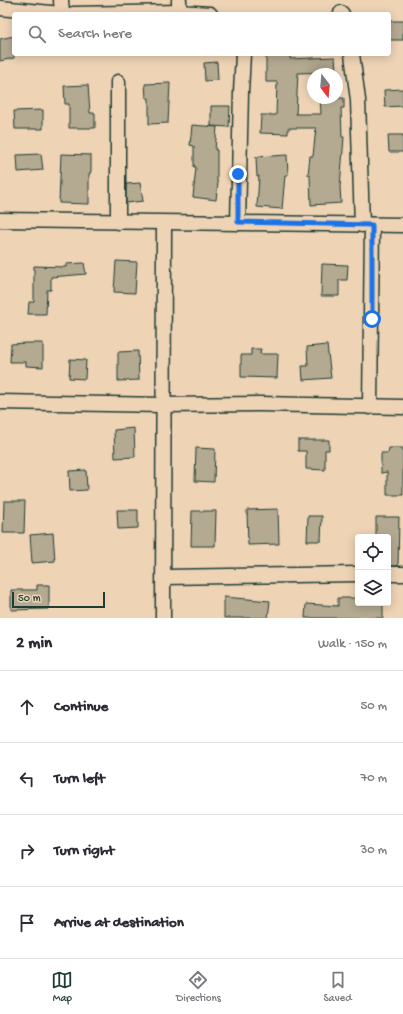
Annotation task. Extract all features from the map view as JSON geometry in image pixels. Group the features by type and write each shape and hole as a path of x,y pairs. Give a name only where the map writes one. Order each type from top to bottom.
{"street":[{"path":"61,0 61,12"},
{"path":"100,12 179,6 202,12"},
{"path":"0,8 41,12"},
{"path":"238,222 243,56"},
{"path":"352,56 358,100 367,225 370,407"},
{"path":"118,82 118,222"},
{"path":"0,220 403,225"},
{"path":"163,618 164,223"},
{"path":"0,402 163,405 260,404 403,407"},
{"path":"164,577 355,574"},
{"path":"391,574 403,574"}],"building":[{"path":"391,21 403,21 403,40 391,40"},
{"path":"12,36 12,56 14,56 14,58 0,61 0,39"},
{"path":"266,56 291,56 290,59 335,57 336,68 307,68 307,73 298,73 296,114 321,114 320,104 343,104 344,98 344,108 341,108 342,137 344,137 340,187 341,203 311,205 310,175 308,175 310,156 313,156 316,128 288,128 288,134 260,133 261,115 276,115 277,82 266,82"},
{"path":"217,62 218,80 205,81 204,63"},
{"path":"170,83 168,123 149,124 149,98 146,98 145,84"},
{"path":"88,85 90,113 95,113 95,128 69,128 69,104 65,104 64,86"},
{"path":"403,89 403,106 385,107 384,90"},
{"path":"211,106 230,106 229,127 211,126"},
{"path":"43,110 43,129 15,129 14,111"},
{"path":"192,125 217,127 215,150 217,150 218,182 216,200 193,197 196,167 194,167 194,146 190,145"},
{"path":"388,135 403,135 403,152 389,152"},
{"path":"41,154 43,170 18,172 17,155"},
{"path":"61,154 91,155 91,173 89,173 89,204 59,203"},
{"path":"287,155 288,175 285,175 282,209 257,207 259,176 257,177 256,157"},
{"path":"140,183 143,201 126,203 126,184"},
{"path":"116,261 137,262 135,293 114,292"},
{"path":"84,263 86,274 51,277 51,290 47,290 46,314 28,314 29,302 34,302 34,266 66,267 66,264"},
{"path":"322,264 348,265 347,280 339,280 339,296 321,296"},
{"path":"43,343 43,367 26,366 26,362 10,362 11,344"},
{"path":"327,345 331,378 303,380 302,366 308,366 307,347"},
{"path":"251,349 261,349 260,354 278,354 277,378 241,377 241,355 251,355"},
{"path":"138,351 139,380 118,381 118,352"},
{"path":"70,359 86,360 85,379 69,378"},
{"path":"134,428 135,457 115,458 114,430"},
{"path":"298,440 329,440 329,450 325,450 325,470 306,469 306,451 298,451"},
{"path":"196,448 215,449 214,482 195,481"},
{"path":"389,448 403,448 403,495 387,495 387,472 381,473 381,453 388,453"},
{"path":"86,470 87,490 70,491 69,471"},
{"path":"4,501 25,501 24,533 3,533"},
{"path":"278,509 279,544 248,545 247,510"},
{"path":"117,510 138,510 138,528 118,529"},
{"path":"192,511 216,511 215,546 191,546"},
{"path":"308,516 322,516 321,541 307,541"},
{"path":"376,517 399,517 398,566 391,566 391,534 376,534"},
{"path":"53,533 55,561 32,563 30,535"},
{"path":"37,585 49,585 49,609 11,610 11,590 37,590"},
{"path":"224,597 270,601 268,618 224,618"},
{"path":"338,598 355,598 355,606 383,606 383,618 305,618 306,604 338,606"}],"route":[{"path":"238,174 238,222 372,225 372,319"}]}
